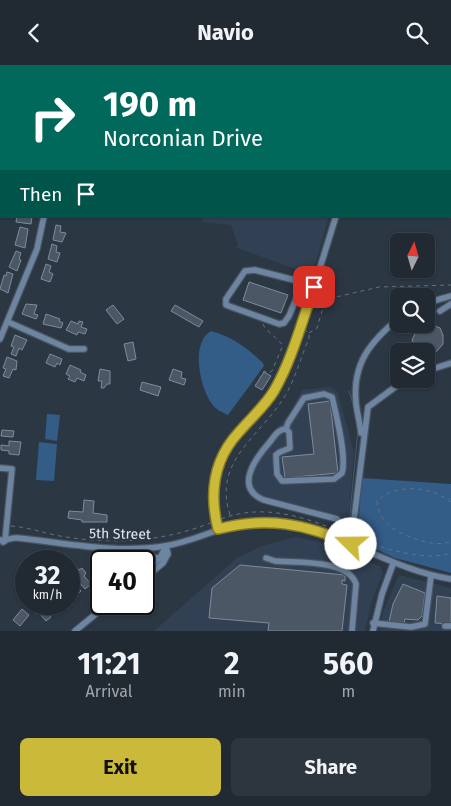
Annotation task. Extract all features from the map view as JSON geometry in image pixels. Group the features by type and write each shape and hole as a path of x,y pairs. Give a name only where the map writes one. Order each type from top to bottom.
{"street":[{"path":"0,339 37,249 44,217"},
{"path":"218,529 213,503 218,464 238,433 264,406 275,390 284,371 310,298 336,217"},
{"path":"254,270 302,282 299,292 284,323 265,319 226,305 226,299 245,271 254,270"},
{"path":"299,292 310,298"},
{"path":"435,300 451,296"},
{"path":"440,311 451,304"},
{"path":"8,322 69,349 84,349"},
{"path":"359,475 360,426 355,395 360,363 377,337 390,326"},
{"path":"435,368 451,363"},
{"path":"351,544 368,407 394,388"},
{"path":"324,395 332,397 339,428 343,464 342,473 334,479 317,481 287,482 278,478 276,455 290,449 289,432 286,429 304,398 324,395"},
{"path":"286,429 279,431 255,460 250,475 250,490 257,497 264,500 337,519 343,528 341,540"},
{"path":"0,469 12,469 2,541"},
{"name":"5th Street","path":"2,541 14,538 140,550 166,546 218,529 253,521 270,521 302,526 351,544 393,564 431,576 451,579"},
{"name":"5th Street","path":"3,532 14,538"},
{"path":"155,562 160,558 166,546"},
{"path":"155,570 163,563 168,554 166,546"},
{"path":"106,548 114,554 160,558"},
{"path":"266,558 275,561 338,567 348,571 354,577 356,584 352,631"},
{"path":"373,631 373,623 393,564"},
{"path":"373,623 411,627 425,624 431,576"},
{"path":"75,631 95,615"},
{"path":"80,631 100,615"}],"path":[{"path":"308,334 317,328 322,311 336,297 379,287 451,285"},
{"path":"255,386 264,371 269,373 272,371 284,345 265,328 263,325 265,319"},
{"path":"451,502 432,493 400,488 390,491 377,501 377,507 384,521 389,525 420,541 439,545 451,541"}],"shaded area":[{"path":"202,217 329,217 312,275 235,247 238,245 231,225 202,222"},
{"path":"211,331 226,336 239,344 263,363 264,366 228,415 212,404 201,377 199,355 201,345"},
{"path":"331,387 338,393 354,453 347,536 339,534 339,527 332,521 257,501 251,495 247,485 249,468 253,458 290,413 302,390"},
{"path":"47,414 60,415 57,441 45,439"},
{"path":"39,442 57,444 54,481 36,480"},
{"path":"362,478 451,484 451,573 395,558 357,540"},
{"path":"295,537 320,542 366,559 380,567 383,573 371,603 365,631 154,631 237,558 262,546"},
{"path":"399,575 451,588 451,631 380,631 383,612"}],"building":[{"path":"17,217 32,217 31,224 16,222"},
{"path":"56,225 61,226 60,232 66,233 62,242 53,240"},
{"path":"20,227 28,229 25,248 15,245"},
{"path":"52,244 57,246 56,252 60,253 57,262 48,259"},
{"path":"16,251 21,253 19,259 21,260 17,271 9,267"},
{"path":"46,264 51,266 49,272 53,274 50,282 41,279"},
{"path":"7,272 13,274 8,293 0,289 4,275 6,276"},
{"path":"249,282 288,295 281,313 243,300"},
{"path":"26,304 37,305 34,314 38,315 36,319 22,314"},
{"path":"113,305 124,319 117,324 106,310"},
{"path":"175,305 203,321 199,327 171,311"},
{"path":"46,314 60,319 59,321 63,323 61,328 43,324"},
{"path":"71,321 78,324 79,321 83,322 81,327 87,329 85,334 78,332 77,335 66,330"},
{"path":"435,326 440,328 443,335 443,344 435,352 435,343 414,343 412,340 415,333 435,333"},
{"path":"15,335 27,340 22,350 19,348 16,356 11,354 14,347 11,346"},
{"path":"133,342 136,359 128,361 124,344"},
{"path":"50,354 62,359 60,365 57,363 55,367 46,363"},
{"path":"7,357 17,361 16,370 13,369 9,378 3,376 6,369 3,368"},
{"path":"70,365 81,370 80,372 86,375 84,381 77,378 75,382 68,379 70,376 66,374"},
{"path":"100,369 110,371 110,384 107,384 104,388 101,388 102,381 98,381"},
{"path":"173,369 182,372 181,378 186,379 184,385 169,380"},
{"path":"264,372 271,376 262,390 255,386"},
{"path":"142,382 161,387 158,396 140,390"},
{"path":"330,401 338,473 285,478 282,457 314,454 308,404"},
{"path":"2,430 14,431 13,437 1,436"},
{"path":"9,441 21,442 19,455 9,454 9,451 1,450 1,445 9,446"},
{"path":"84,500 94,501 93,513 107,515 107,522 82,522 82,520 68,518 69,511 83,512"},
{"path":"240,565 345,575 345,581 342,580 342,584 347,585 342,631 268,631 269,623 209,618 212,588"},
{"path":"82,568 86,573 84,576 90,583 85,589 80,583 80,569"},
{"path":"403,584 425,593 422,616 418,620 405,619 404,623 389,622 393,604"},
{"path":"437,596 451,598 451,624 435,623"},
{"path":"17,615 29,615 20,626 13,620"},
{"path":"41,615 50,615 51,617 46,621"}],"waterway":[{"path":"349,391 354,407"},
{"path":"348,534 358,430"}],"route":[{"path":"314,287 284,371 275,390 264,406 238,433 218,464 214,483 213,503 218,529 253,521 288,523 315,530 351,544"}]}
